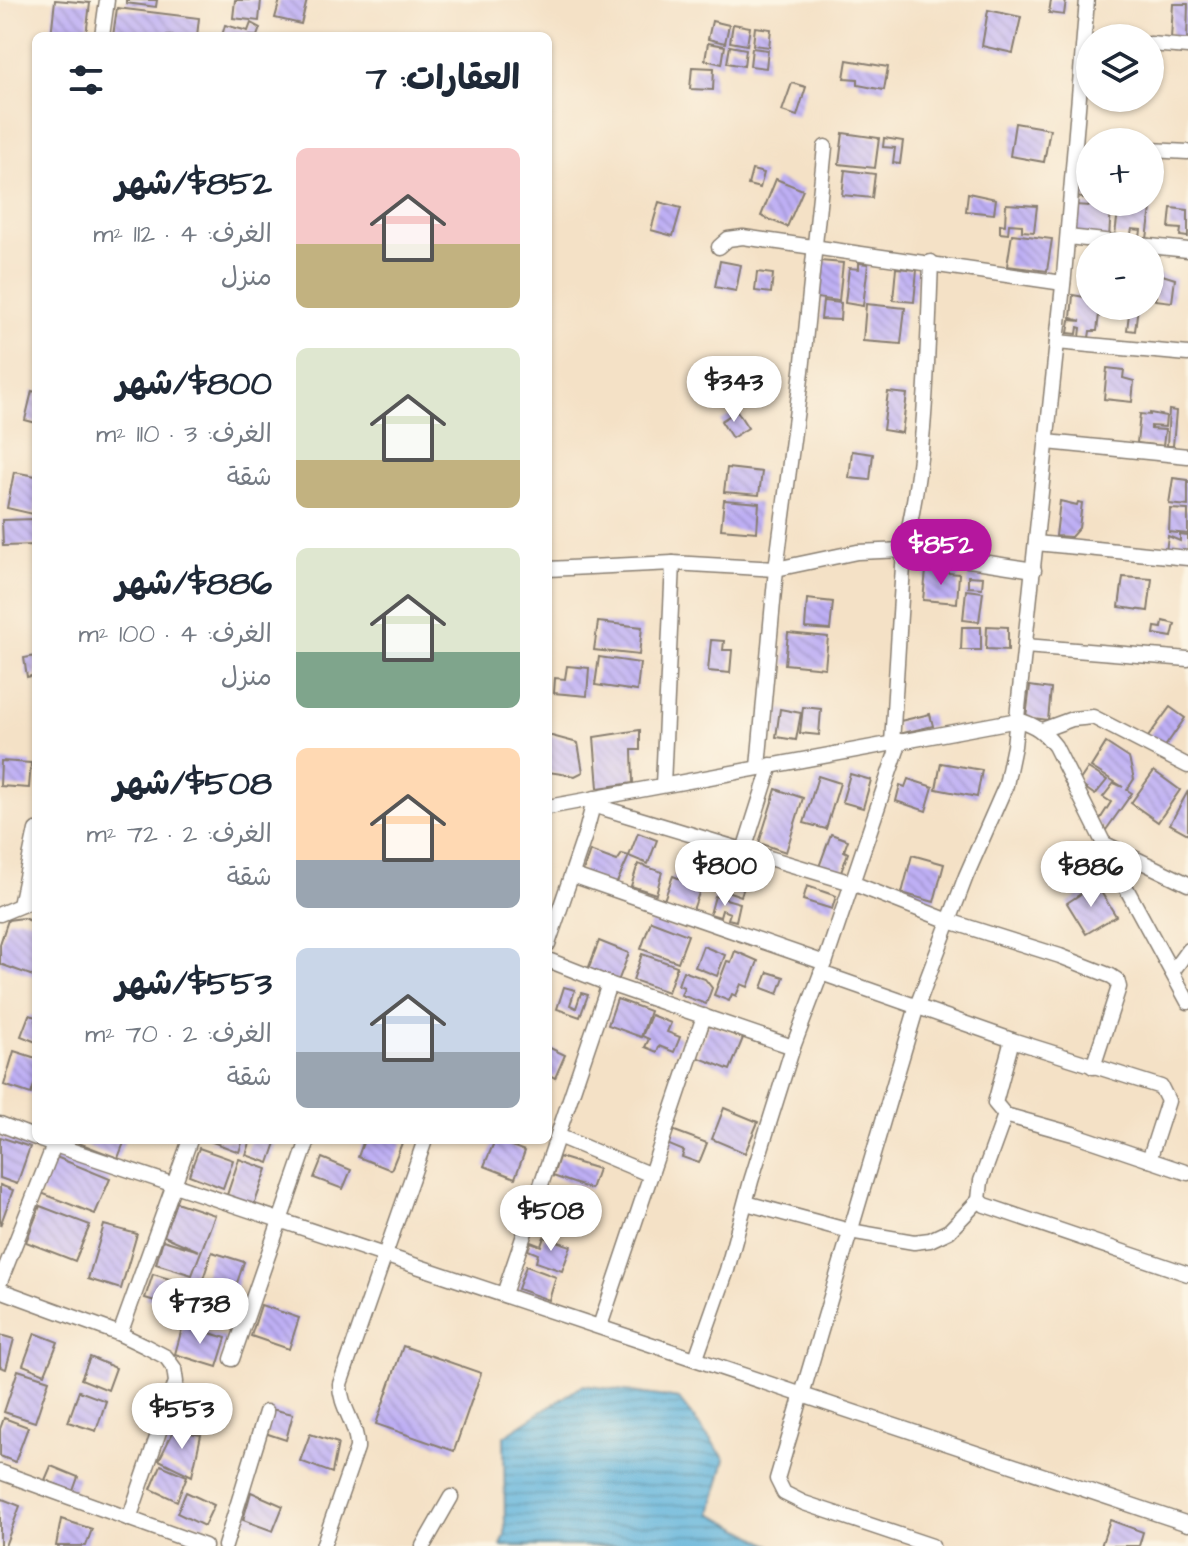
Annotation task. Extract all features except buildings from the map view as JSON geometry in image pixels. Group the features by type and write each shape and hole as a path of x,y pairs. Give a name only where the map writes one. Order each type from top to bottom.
{"street":[{"path":"103,32 107,0"},
{"path":"1087,0 1088,24"},
{"path":"1164,45 1188,47"},
{"path":"744,850 765,766 776,569 802,371 825,147"},
{"path":"1164,151 1188,152"},
{"path":"932,1546 804,1503 784,1493 777,1479 917,1006 1006,785 1018,720 1068,237 1076,188"},
{"path":"719,247 728,239 743,237 1063,283"},
{"path":"1068,237 1076,238"},
{"path":"1164,247 1188,250"},
{"path":"696,1358 727,1270 793,1047 852,883 896,742 904,550 911,521 925,393 931,262"},
{"path":"1057,342 1188,354"},
{"path":"1047,442 1188,456"},
{"path":"1036,543 1188,558"},
{"path":"552,569 673,563 776,569 857,552 904,550 1034,570"},
{"path":"663,785 673,563"},
{"path":"1025,646 1188,659"},
{"path":"1042,730 1072,719 1093,717 1188,766"},
{"path":"552,806 1018,720 1042,730 1055,746 1188,1002"},
{"path":"594,801 852,883 949,921 1060,956 1117,980 1119,987 1093,1067"},
{"path":"552,932 594,801"},
{"path":"1103,843 1188,884"},
{"path":"20,905 32,849"},
{"path":"572,875 917,1006 1093,1067 1161,1087 1168,1101 1149,1160"},
{"path":"0,914 32,900"},
{"path":"1172,972 1188,950"},
{"path":"552,962 793,1047"},
{"path":"504,1294 609,984"},
{"path":"600,1326 704,1016"},
{"path":"1012,1040 995,1103 1005,1115 1073,1134 1188,1173"},
{"path":"746,1203 850,1231 914,1242 930,1240 949,1231 979,1200 981,1181 1005,1115"},
{"path":"0,1124 32,1136"},
{"path":"558,1136 651,1175"},
{"path":"0,1282 46,1144"},
{"path":"56,1144 1188,1524"},
{"path":"120,1334 189,1144"},
{"path":"232,1359 307,1144"},
{"path":"323,1546 357,1448 357,1435 343,1405 340,1384 424,1144"},
{"path":"979,1200 985,1205 1188,1274"},
{"path":"0,1290 120,1334 166,1357 174,1368 176,1382 129,1519"},
{"path":"225,1546 266,1412"},
{"path":"0,1472 205,1546"},
{"path":"423,1546 451,1497"}],"water":[{"path":"583,1385 679,1399 725,1459 711,1513 772,1546 501,1546 505,1534 504,1436"}]}
